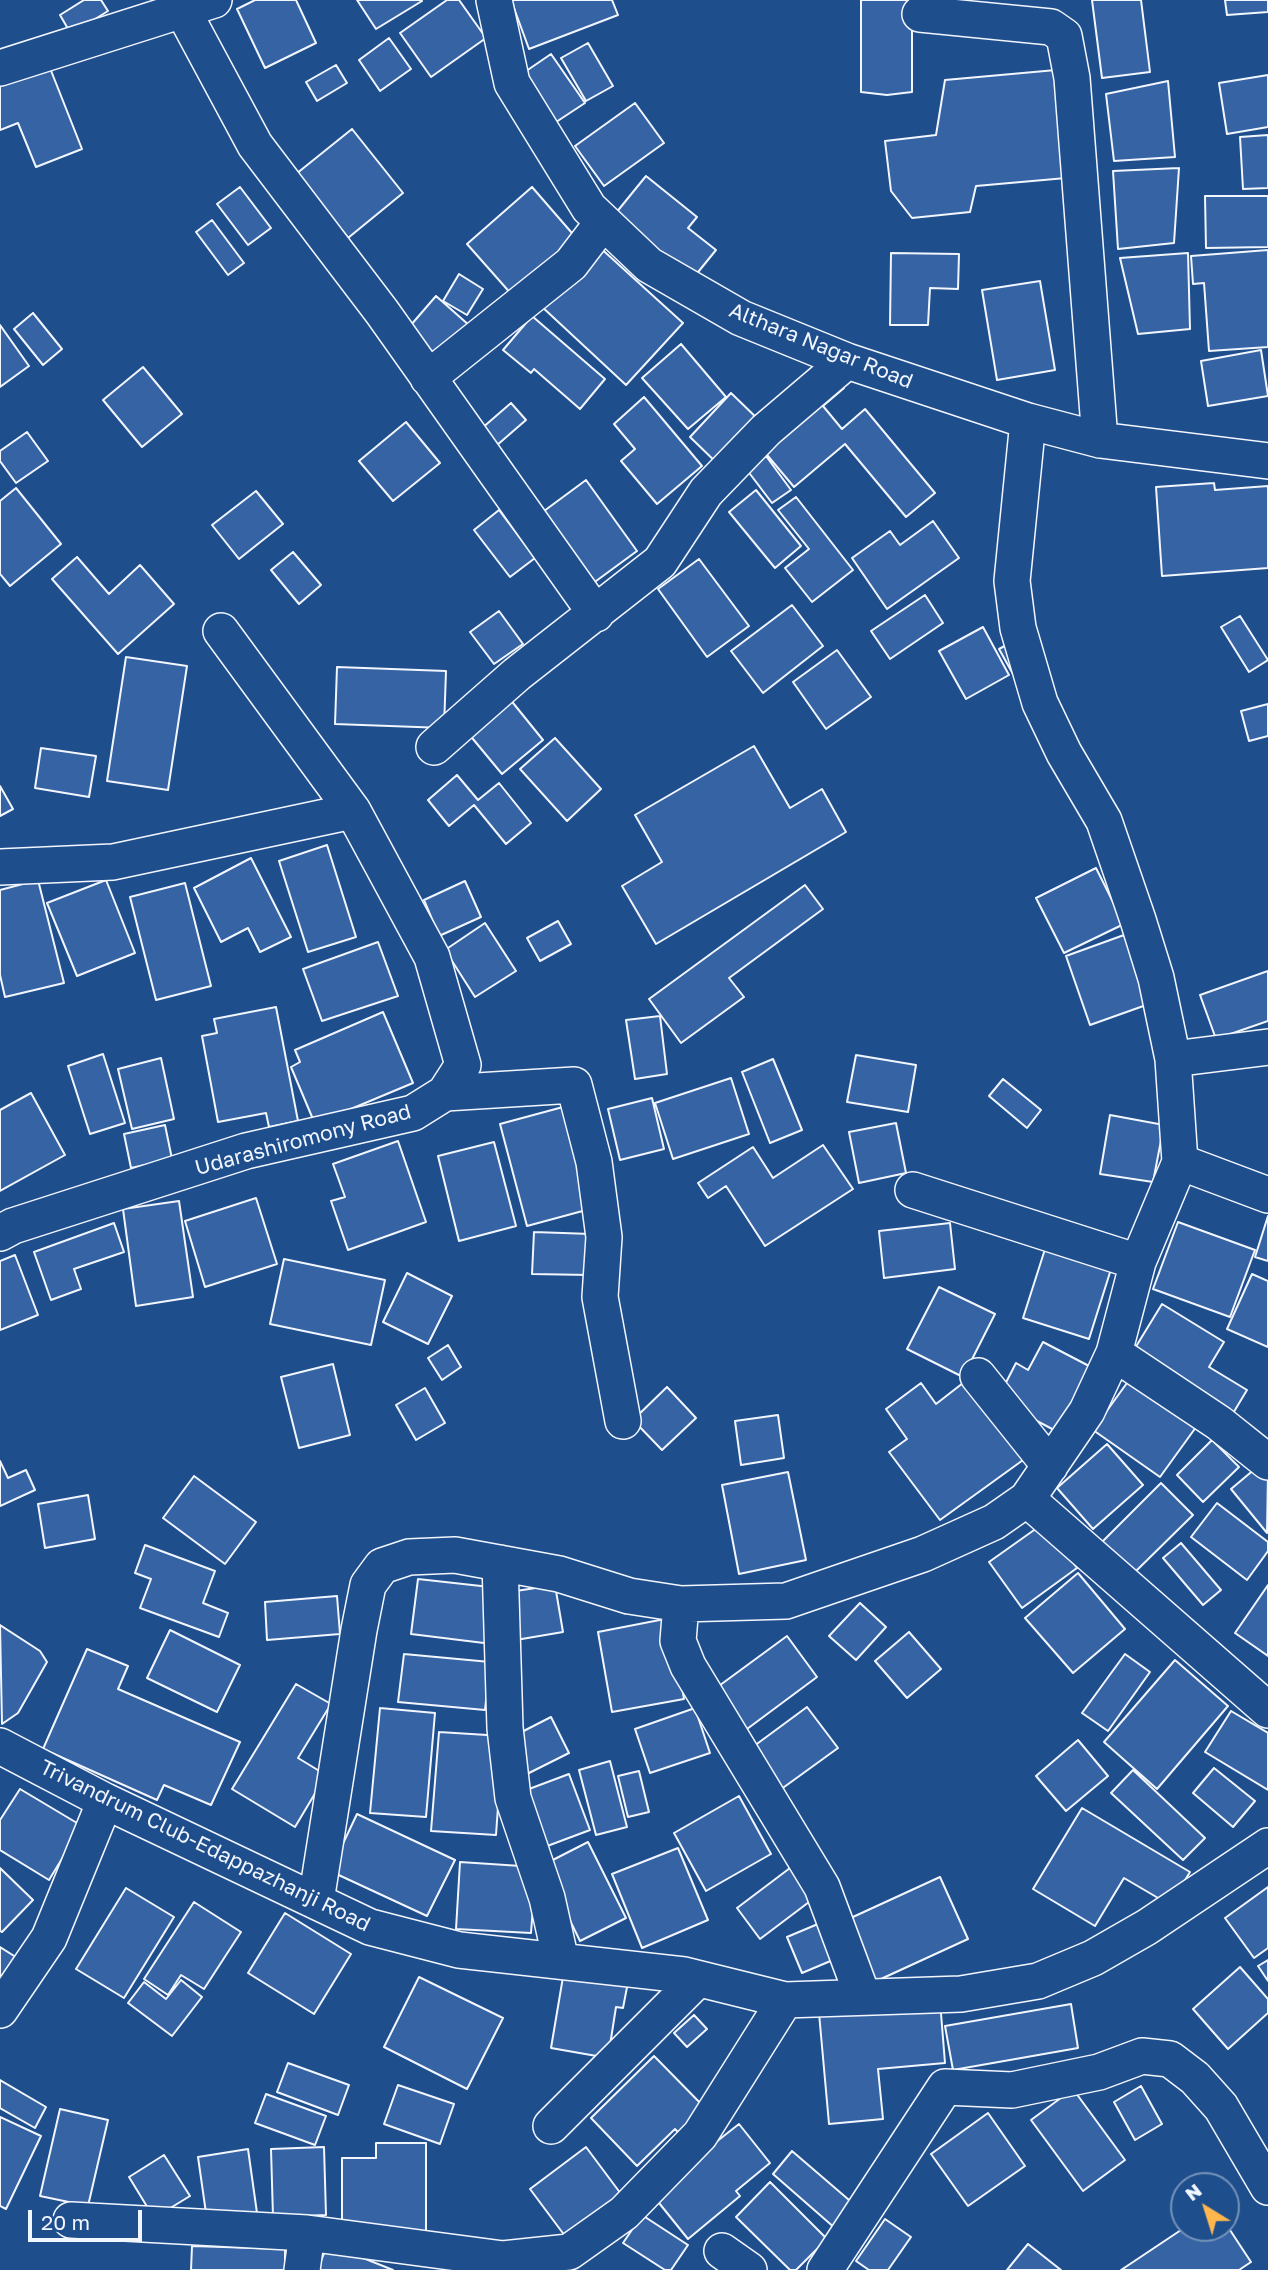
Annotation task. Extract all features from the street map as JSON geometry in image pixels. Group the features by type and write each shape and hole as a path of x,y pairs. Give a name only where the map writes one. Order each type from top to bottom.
{"street":[{"name":"Althara Nagar Road","path":"494,0 512,83 589,208 649,265 741,318 847,361 1028,421 1100,440 1268,461"},
{"path":"0,68 123,13 198,5 255,145 428,378 596,614"},
{"path":"920,14 1051,27 1064,36 1072,78 1100,440"},
{"path":"428,378 571,264 603,222"},
{"path":"434,747 517,674 660,562 706,492 766,430 847,361"},
{"path":"316,1901 368,1585 382,1566 408,1557 455,1555 559,1574 629,1596 681,1604 786,1601 923,1554 994,1522 1027,1499 1087,1411 1114,1353 1138,1262 1180,1162 1173,1059 1156,978 1104,821 1064,753 1040,703 1018,628 1012,581 1028,421"},
{"name":"Udarashiromony Road","path":"0,1233 13,1226 246,1151 413,1113 445,1093 463,1065 432,957 353,811 221,631"},
{"path":"0,867 113,862 353,811"},
{"path":"1173,1059 1268,1047"},
{"path":"445,1093 574,1084 594,1162 604,1237 600,1297 623,1421"},
{"path":"1180,1162 1268,1195"},
{"path":"912,1190 1138,1262"},
{"path":"1114,1353 1219,1423 1268,1462"},
{"path":"978,1376 1050,1465"},
{"path":"1027,1499 1268,1710"},
{"path":"500,1563 505,1728 513,1798 531,1845 561,1961"},
{"path":"681,1604 678,1641 688,1665 822,1887 863,1997"},
{"name":"Trivandrum Club-Edappazhanji Road","path":"0,1746 105,1801 370,1927 459,1950 698,1979 785,2000 961,1994 1038,1980 1093,1958 1136,1934 1268,1846"},
{"path":"0,2010 50,1938 105,1801"},
{"path":"551,2126 698,1979"},
{"path":"71,2220 307,2233 503,2259 569,2252 624,2213 699,2135 785,2000"},
{"path":"825,2270 945,2087 1012,2090 1099,2072 1142,2056 1170,2059 1195,2078 1221,2107 1268,2187"},
{"path":"302,2270 307,2233"}],"building":[{"path":"84,0 101,0 108,11 71,34 60,15"},
{"path":"255,0 296,0 316,43 265,68 237,9"},
{"path":"357,0 421,0 422,1 376,29"},
{"path":"447,0 459,0 486,38 431,77 400,33"},
{"path":"511,0 612,0 618,15 529,49"},
{"path":"861,0 912,0 912,92 887,95 861,92"},
{"path":"1092,0 1141,0 1150,72 1102,78"},
{"path":"1225,0 1268,0 1268,12 1227,15"},
{"path":"389,38 411,69 380,91 359,60"},
{"path":"588,43 613,86 586,101 561,58"},
{"path":"551,54 585,103 550,126 516,78"},
{"path":"48,63 82,149 36,167 18,123 0,130 0,82"},
{"path":"336,65 347,83 317,101 306,82"},
{"path":"1056,70 1066,178 976,186 970,212 912,218 891,191 885,141 936,135 945,80"},
{"path":"1268,75 1268,127 1227,134 1219,83"},
{"path":"1168,81 1175,157 1114,161 1106,94"},
{"path":"635,103 664,143 604,186 575,146"},
{"path":"352,129 403,193 348,238 296,174"},
{"path":"1268,135 1268,188 1243,189 1240,137"},
{"path":"1179,168 1174,243 1118,249 1113,171"},
{"path":"646,176 697,217 688,228 716,250 690,282 611,219"},
{"path":"240,187 271,228 248,245 217,204"},
{"path":"532,187 578,240 513,296 467,244"},
{"path":"1205,196 1268,196 1268,247 1206,248"},
{"path":"212,220 244,263 228,275 196,232"},
{"path":"596,244 683,323 626,385 540,305"},
{"path":"1268,250 1268,347 1209,351 1204,283 1193,284 1191,256"},
{"path":"891,253 959,254 958,289 930,288 928,325 890,325"},
{"path":"1188,253 1190,329 1138,334 1120,258"},
{"path":"459,274 483,289 467,315 443,301"},
{"path":"1040,281 1055,370 997,380 982,290"},
{"path":"436,296 470,326 437,363 404,333"},
{"path":"33,313 62,349 43,365 14,329"},
{"path":"532,316 605,379 580,409 534,369 531,373 503,350"},
{"path":"0,325 29,366 0,387"},
{"path":"681,344 726,397 688,429 642,378"},
{"path":"1261,350 1268,396 1208,406 1201,361"},
{"path":"143,367 182,414 142,447 103,400"},
{"path":"836,377 844,388 823,406 842,429 865,409 935,493 906,517 845,444 794,487 757,443"},
{"path":"731,393 763,424 722,468 690,437"},
{"path":"644,397 702,466 657,504 621,461 635,449 614,424"},
{"path":"511,403 526,420 496,446 481,429"},
{"path":"406,422 440,463 393,501 359,461"},
{"path":"27,432 48,461 16,483 0,461 0,451"},
{"path":"766,456 791,490 772,503 747,470"},
{"path":"586,480 637,551 592,584 540,514"},
{"path":"1214,483 1215,490 1268,486 1268,568 1162,576 1156,487"},
{"path":"16,488 61,544 10,586 0,574 0,501"},
{"path":"756,490 801,546 775,568 729,512"},
{"path":"256,491 283,524 239,559 212,525"},
{"path":"796,497 853,570 812,602 785,568 809,549 778,510"},
{"path":"499,510 535,558 510,577 474,530"},
{"path":"933,521 959,558 887,609 852,558 890,531 900,545"},
{"path":"293,552 321,585 299,604 271,570"},
{"path":"77,557 109,594 140,565 174,604 118,654 52,579"},
{"path":"699,559 749,626 707,657 658,589"},
{"path":"925,595 943,623 890,659 871,631"},
{"path":"792,605 823,646 763,693 731,651"},
{"path":"499,611 523,644 494,664 470,632"},
{"path":"1240,616 1268,660 1249,672 1221,627"},
{"path":"983,627 1009,675 966,699 939,651"},
{"path":"1012,642 1026,667 1013,674 999,649"},
{"path":"837,650 871,697 826,729 793,682"},
{"path":"126,657 187,666 168,790 107,781"},
{"path":"337,667 446,671 444,728 335,724"},
{"path":"505,693 543,740 502,774 463,727"},
{"path":"1268,704 1268,736 1249,741 1241,711"},
{"path":"555,738 601,789 567,821 520,769"},
{"path":"754,746 790,808 822,789 846,832 656,944 622,886 662,862 635,815"},
{"path":"41,748 96,756 89,797 35,788"},
{"path":"457,775 478,800 499,783 531,823 506,844 474,805 449,826 428,800"},
{"path":"0,786 13,809 0,816"},
{"path":"327,845 356,937 308,952 279,861"},
{"path":"251,858 291,937 260,952 248,928 221,942 194,888"},
{"path":"1096,868 1124,924 1064,953 1036,898"},
{"path":"38,880 64,983 5,997 0,975 0,890"},
{"path":"106,880 135,953 77,976 47,903"},
{"path":"465,881 481,917 439,936 424,900"},
{"path":"185,883 211,986 156,1000 130,897"},
{"path":"805,885 823,909 729,978 744,997 681,1043 649,999"},
{"path":"558,921 571,944 540,961 527,938"},
{"path":"485,923 516,971 475,997 445,950"},
{"path":"1124,935 1149,1004 1090,1025 1066,956"},
{"path":"378,942 398,996 322,1021 303,969"},
{"path":"1268,971 1268,1021 1216,1039 1200,995"},
{"path":"276,1007 298,1121 269,1127 266,1113 218,1122 202,1036 217,1033 214,1019"},
{"path":"383,1012 413,1083 315,1124 291,1067 300,1062 295,1050"},
{"path":"660,1016 667,1074 635,1079 626,1020"},
{"path":"103,1054 125,1123 90,1134 68,1066"},
{"path":"856,1055 916,1065 908,1112 847,1102"},
{"path":"161,1058 174,1119 132,1129 118,1069"},
{"path":"773,1059 802,1130 770,1143 742,1072"},
{"path":"731,1078 749,1134 673,1159 655,1103"},
{"path":"1003,1079 1041,1110 1027,1128 989,1096"},
{"path":"31,1093 65,1155 0,1191 0,1110"},
{"path":"652,1098 664,1149 620,1160 608,1109"},
{"path":"563,1107 590,1209 527,1226 500,1124"},
{"path":"1110,1115 1164,1125 1153,1182 1100,1174"},
{"path":"896,1123 906,1173 859,1183 849,1132"},
{"path":"165,1125 172,1159 131,1168 124,1134"},
{"path":"398,1141 426,1222 348,1250 331,1201 345,1197 333,1164"},
{"path":"494,1142 516,1226 459,1241 438,1156"},
{"path":"823,1145 853,1189 765,1246 726,1186 708,1198 698,1183 753,1147 773,1178"},
{"path":"256,1198 277,1264 205,1287 185,1221"},
{"path":"179,1201 193,1297 136,1306 123,1209"},
{"path":"1268,1216 1268,1261 1255,1257"},
{"path":"1178,1222 1255,1250 1230,1317 1153,1289"},
{"path":"114,1223 124,1252 74,1269 81,1289 51,1300 34,1252"},
{"path":"950,1223 955,1269 884,1278 879,1231"},
{"path":"534,1232 591,1234 589,1275 532,1274"},
{"path":"1046,1246 1112,1266 1089,1339 1023,1318"},
{"path":"15,1255 38,1315 0,1330 0,1261"},
{"path":"284,1259 385,1280 371,1345 270,1324"},
{"path":"407,1273 452,1296 428,1344 383,1322"},
{"path":"1252,1274 1268,1281 1268,1347 1227,1329"},
{"path":"939,1287 995,1314 963,1377 907,1349"},
{"path":"1162,1304 1224,1342 1209,1367 1247,1390 1232,1415 1132,1353"},
{"path":"1043,1342 1091,1367 1056,1431 997,1400 1016,1363 1028,1370"},
{"path":"448,1345 461,1367 442,1380 428,1358"},
{"path":"333,1364 350,1435 299,1448 281,1377"},
{"path":"972,1376 1030,1455 940,1520 889,1452 907,1439 886,1409 921,1383 936,1404"},
{"path":"1132,1376 1199,1423 1160,1477 1093,1430"},
{"path":"667,1387 696,1418 662,1450 633,1420"},
{"path":"425,1388 445,1423 416,1440 396,1405"},
{"path":"778,1415 784,1458 741,1465 735,1421"},
{"path":"1212,1440 1239,1467 1203,1502 1177,1475"},
{"path":"1107,1444 1143,1485 1093,1529 1057,1488"},
{"path":"0,1461 8,1478 26,1470 35,1490 0,1506"},
{"path":"1262,1463 1268,1471 1267,1533 1231,1489"},
{"path":"788,1472 806,1560 739,1574 722,1485"},
{"path":"194,1476 256,1522 225,1564 163,1518"},
{"path":"1161,1483 1193,1515 1133,1574 1102,1542"},
{"path":"88,1495 95,1539 45,1548 38,1504"},
{"path":"1217,1503 1268,1542 1268,1551 1247,1580 1191,1537"},
{"path":"1044,1523 1077,1568 1022,1608 989,1562"},
{"path":"1181,1543 1221,1590 1203,1605 1163,1558"},
{"path":"145,1545 215,1571 203,1603 228,1613 219,1637 140,1608 151,1579 135,1573"},
{"path":"1078,1573 1125,1629 1073,1673 1025,1618"},
{"path":"418,1579 499,1588 492,1644 411,1634"},
{"path":"555,1585 563,1632 510,1641 503,1593"},
{"path":"1268,1585 1268,1656 1235,1633"},
{"path":"337,1596 340,1634 267,1640 265,1602"},
{"path":"860,1603 886,1627 856,1660 829,1636"},
{"path":"670,1618 684,1699 612,1712 598,1632"},
{"path":"0,1625 40,1651 47,1662 18,1713 2,1724"},
{"path":"170,1630 240,1665 217,1712 147,1678"},
{"path":"909,1632 941,1669 907,1698 875,1661"},
{"path":"787,1636 817,1677 743,1732 712,1691"},
{"path":"87,1649 128,1666 118,1689 240,1742 211,1805 164,1785 157,1800 43,1749"},
{"path":"404,1654 490,1662 485,1710 398,1702"},
{"path":"1125,1654 1150,1672 1108,1731 1082,1713"},
{"path":"1175,1660 1228,1706 1157,1789 1104,1742"},
{"path":"296,1684 331,1704 298,1758 326,1775 295,1827 232,1789"},
{"path":"807,1707 838,1748 780,1790 750,1749"},
{"path":"380,1708 435,1713 426,1817 370,1813"},
{"path":"695,1708 710,1753 650,1773 635,1729"},
{"path":"1231,1711 1268,1733 1268,1790 1205,1752"},
{"path":"551,1717 569,1753 527,1774 508,1739"},
{"path":"439,1732 503,1736 496,1835 431,1831"},
{"path":"1078,1740 1108,1776 1066,1811 1036,1776"},
{"path":"610,1761 627,1827 596,1835 579,1770"},
{"path":"1214,1768 1255,1801 1233,1827 1193,1793"},
{"path":"1133,1770 1205,1838 1183,1860 1111,1793"},
{"path":"639,1771 649,1812 628,1817 618,1776"},
{"path":"569,1774 590,1830 542,1848 521,1792"},
{"path":"20,1789 82,1826 49,1880 0,1850 0,1820"},
{"path":"739,1796 771,1854 706,1891 674,1833"},
{"path":"1082,1808 1190,1872 1170,1905 1124,1878 1095,1926 1033,1889"},
{"path":"357,1814 455,1860 427,1916 330,1871"},
{"path":"588,1842 626,1918 580,1941 543,1865"},
{"path":"678,1848 708,1920 642,1948 612,1874"},
{"path":"460,1862 536,1867 531,1933 456,1929"},
{"path":"0,1868 33,1900 2,1932 0,1931"},
{"path":"790,1868 813,1899 760,1939 737,1908"},
{"path":"940,1877 968,1939 870,1984 842,1922"},
{"path":"1268,1887 1268,1948 1254,1958 1225,1918"},
{"path":"126,1888 174,1917 124,1998 76,1969"},
{"path":"194,1902 241,1932 204,1989 181,1975 168,1995 144,1979"},
{"path":"285,1913 351,1954 314,2014 248,1973"},
{"path":"825,1921 840,1957 802,1973 787,1937"},
{"path":"0,1947 19,1959 0,1988"},
{"path":"1268,1960 1268,1981 1258,1966"},
{"path":"1240,1967 1268,1999 1268,2013 1228,2049 1193,2009"},
{"path":"564,1971 628,1982 623,2008 616,2007 608,2058 551,2048"},
{"path":"419,1977 503,2018 467,2089 384,2047"},
{"path":"181,1980 202,1997 172,2036 128,2003 144,1982 166,1999"},
{"path":"940,2001 945,2063 878,2069 883,2119 829,2124 819,2013"},
{"path":"1071,2004 1078,2048 953,2070 945,2026"},
{"path":"694,2015 707,2029 687,2047 674,2033"},
{"path":"654,2056 710,2113 684,2139 675,2129 637,2166 591,2118"},
{"path":"288,2063 349,2085 338,2115 277,2092"},
{"path":"0,2080 46,2107 35,2128 0,2108"},
{"path":"398,2085 454,2104 440,2144 384,2124"},
{"path":"1141,2086 1162,2124 1135,2140 1114,2102"},
{"path":"1073,2089 1125,2160 1083,2191 1031,2120"},
{"path":"266,2094 326,2116 315,2145 255,2123"},
{"path":"60,2109 108,2120 88,2206 40,2196"},
{"path":"988,2113 1025,2166 968,2206 931,2154"},
{"path":"0,2117 41,2136 6,2209 0,2206"},
{"path":"739,2124 770,2163 736,2191 740,2196 688,2239 651,2193"},
{"path":"376,2143 426,2143 426,2231 365,2231 342,2224 342,2158 376,2158"},
{"path":"324,2147 326,2215 273,2217 271,2149"},
{"path":"586,2147 624,2198 568,2240 530,2189"},
{"path":"248,2149 257,2213 207,2220 198,2157"},
{"path":"792,2151 856,2206 836,2229 773,2174"},
{"path":"164,2155 190,2196 154,2218 129,2177"},
{"path":"770,2182 827,2239 796,2270 790,2270 736,2217"},
{"path":"642,2215 688,2245 671,2270 665,2270 623,2243"},
{"path":"885,2219 911,2237 888,2270 869,2270 856,2261"},
{"path":"1170,2237 1170,2242 1238,2242 1251,2262 1239,2270 1121,2270"},
{"path":"328,2244 393,2270 317,2270"},
{"path":"1028,2244 1061,2270 1007,2270"},
{"path":"192,2246 285,2249 285,2270 191,2270"}]}
